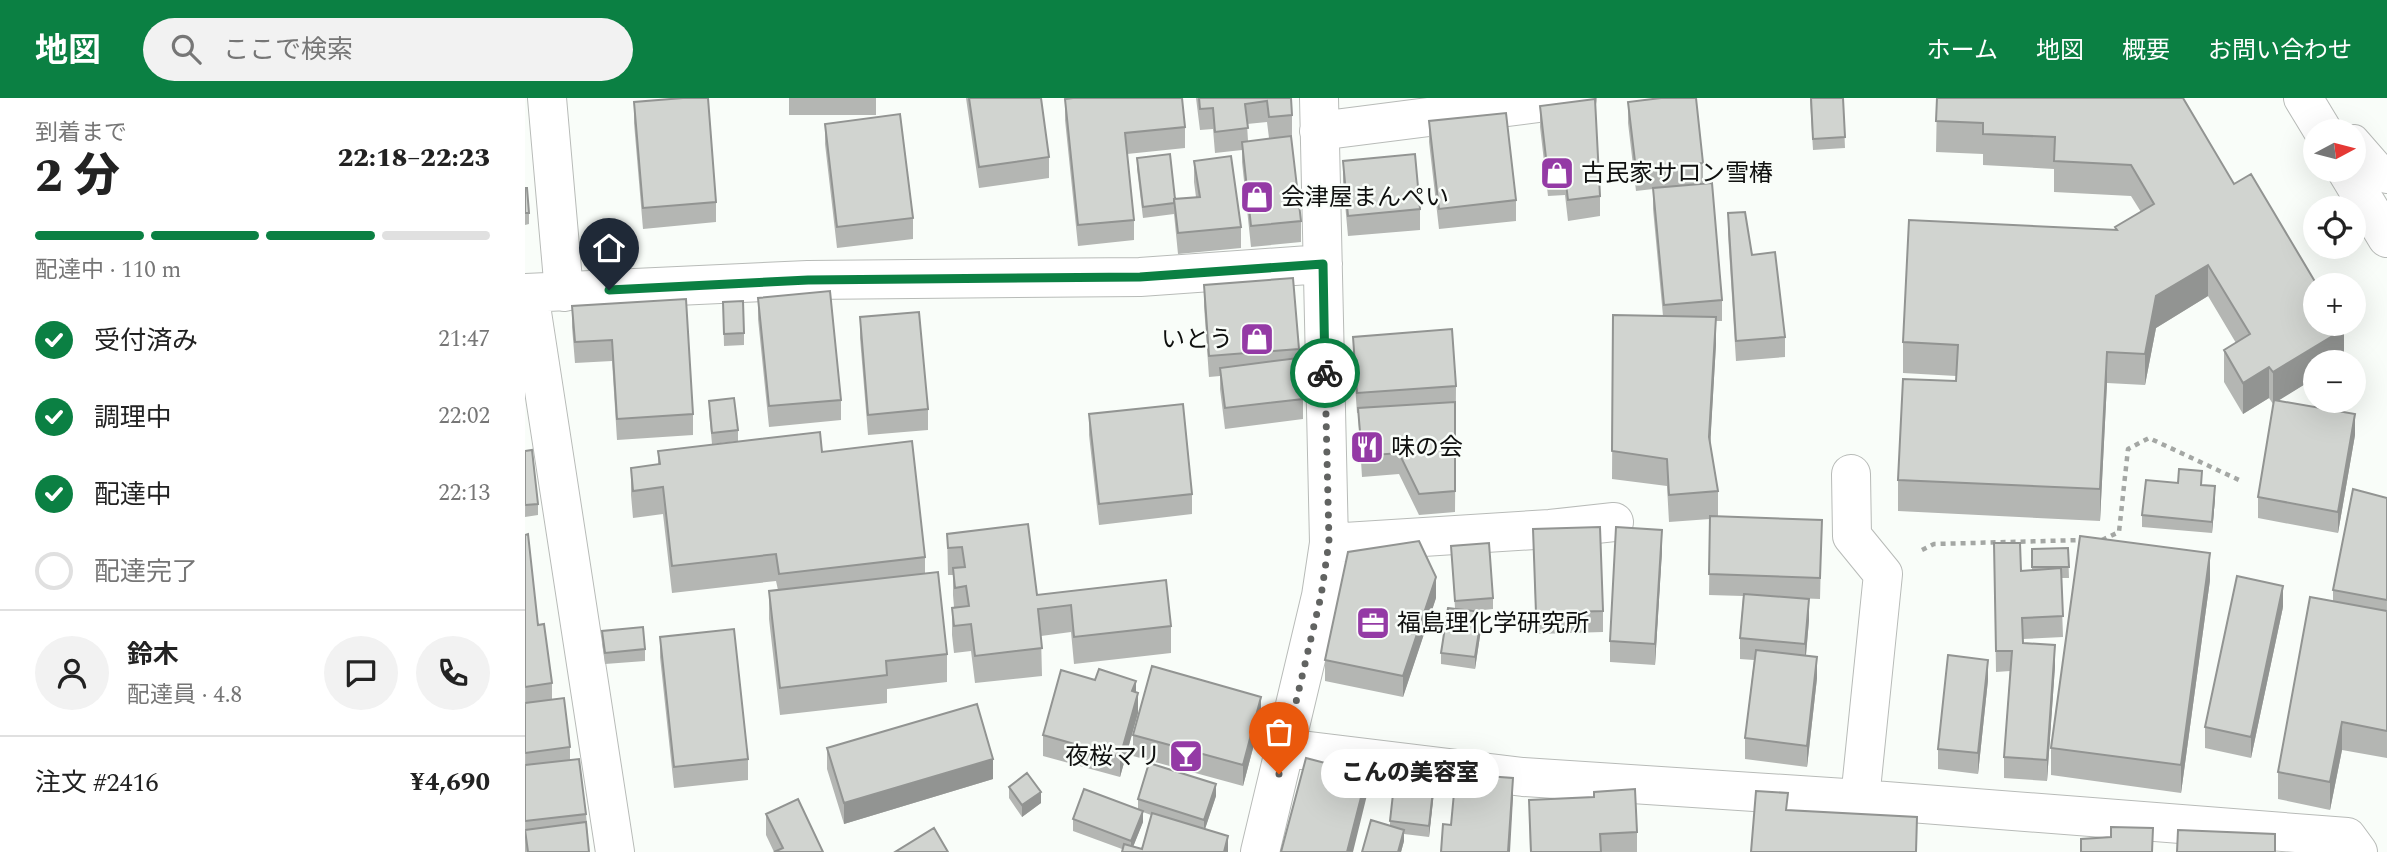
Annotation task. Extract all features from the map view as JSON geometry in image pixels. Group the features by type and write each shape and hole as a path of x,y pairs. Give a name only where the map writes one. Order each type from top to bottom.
{"street":[{"path":"547,98 540,293 615,852"},
{"path":"1260,852 1321,596 1329,542 1319,115 1577,98"},
{"path":"2303,98 2316,119"},
{"path":"2353,182 2387,238"},
{"path":"540,293 808,280 1140,277 1323,264"},
{"path":"1851,474 1852,536 1883,574 1860,799"},
{"path":"1329,542 1614,523"},
{"path":"1285,748 1523,777 1860,799 2347,837 2358,852"}],"lane":[{"path":"2366,154 2387,178"}],"path":[{"path":"1883,574 1934,544 2105,540 2119,533 2127,449 2149,438 2239,480"}],"building":[{"path":"708,98 716,202 643,208 634,102"},
{"path":"969,98 1041,98 1049,157 979,167"},
{"path":"1182,98 1185,127 1125,133 1134,220 1078,225 1065,99"},
{"path":"1199,98 1291,98 1292,115 1269,117 1267,101 1245,104 1248,128 1215,132 1213,108 1200,109"},
{"path":"1696,98 1703,163 1636,170 1628,102"},
{"path":"1811,98 1843,98 1845,137 1813,139"},
{"path":"1937,98 2183,98 2234,184 2251,174 2310,273 2303,273 2303,336 2332,336 2309,350 2303,350 2303,354 2273,372 2269,367 2243,383 2224,350 2250,334 2208,265 2156,296 2145,354 2107,352 2100,489 1898,480 1903,379 1956,381 1958,345 1903,342 1909,220 2117,230 2115,227 2154,204 2131,165 2054,161 2055,137 1983,134 1983,123 1936,121"},
{"path":"1595,99 1600,196 1568,200 1565,175 1548,175 1540,106"},
{"path":"1506,113 1516,200 1439,209 1429,121"},
{"path":"900,114 913,218 837,227 825,124"},
{"path":"1291,136 1301,221 1251,226 1242,142"},
{"path":"1170,154 1174,203 1143,207 1137,158"},
{"path":"1415,154 1420,209 1348,216 1343,161"},
{"path":"1231,156 1241,227 1178,233 1174,199 1200,197 1194,161"},
{"path":"1712,183 1722,300 1664,305 1653,188"},
{"path":"527,188 529,213 525,213"},
{"path":"1745,212 1752,255 1775,252 1785,337 1736,341 1728,213"},
{"path":"1293,278 1299,349 1209,356 1204,285"},
{"path":"830,291 841,400 769,406 758,298"},
{"path":"686,299 693,414 617,419 612,340 575,342 572,306"},
{"path":"743,301 744,333 724,334 723,302"},
{"path":"919,312 928,409 868,415 860,317"},
{"path":"1613,315 1716,317 1709,437 1718,491 1669,495 1667,459 1612,451"},
{"path":"1452,329 1456,386 1357,393 1353,337"},
{"path":"1298,358 1303,399 1225,408 1220,368"},
{"path":"734,398 738,430 712,433 709,401"},
{"path":"2274,400 2303,405 2303,413 2355,414 2338,512 2258,497"},
{"path":"1455,402 1455,491 1419,494 1399,453 1362,456 1358,408"},
{"path":"1183,404 1192,494 1099,504 1089,414"},
{"path":"820,432 822,452 912,441 925,557 779,574 776,554 672,566 663,487 633,491 631,468 660,464 658,451"},
{"path":"532,450 538,504 525,505 525,451"},
{"path":"2179,469 2202,471 2201,485 2215,486 2212,522 2142,515 2146,480 2178,483"},
{"path":"2353,489 2387,498 2387,600 2333,590"},
{"path":"1710,516 1822,520 1820,578 1709,574"},
{"path":"1028,524 1037,595 1166,580 1171,626 1074,637 1071,605 1038,609 1042,648 975,656 971,624 954,626 952,608 969,606 966,586 955,588 953,568 965,567 962,547 948,548 947,534"},
{"path":"1600,527 1603,611 1536,613 1533,529"},
{"path":"1616,527 1662,530 1655,644 1610,641"},
{"path":"528,534 538,625 544,624 552,683 525,687 525,535"},
{"path":"2080,536 2210,553 2181,765 2051,748"},
{"path":"1419,541 1436,577 1403,676 1325,660 1348,552"},
{"path":"1489,543 1493,598 1455,601 1451,546"},
{"path":"1994,543 2020,543 2021,571 2061,568 2063,616 2022,618 2023,643 2055,645 2047,760 2004,757 2012,651 1996,651"},
{"path":"2068,548 2069,567 2032,567 2032,549"},
{"path":"938,572 947,654 886,661 887,675 780,688 769,591"},
{"path":"2237,576 2283,586 2251,737 2205,727"},
{"path":"1744,594 1809,599 1805,644 1740,638"},
{"path":"2310,597 2387,611 2387,731 2342,722 2330,782 2278,772"},
{"path":"1448,608 1482,612 1475,657 1441,653"},
{"path":"643,627 645,649 605,653 602,631"},
{"path":"734,629 748,759 674,767 660,637"},
{"path":"1756,650 1817,657 1807,746 1745,738"},
{"path":"1948,655 1988,660 1978,753 1938,749"},
{"path":"1152,666 1261,697 1243,765 1133,735"},
{"path":"1099,669 1136,681 1132,691 1138,693 1120,757 1043,735 1061,670 1095,680"},
{"path":"564,698 570,747 525,753 525,703"},
{"path":"977,704 993,759 844,803 827,748"},
{"path":"1306,758 1367,774 1347,852 1281,852"},
{"path":"579,759 586,814 525,821 525,765"},
{"path":"1149,763 1216,784 1204,820 1138,799"},
{"path":"1027,773 1041,792 1022,805 1009,787"},
{"path":"1472,775 1513,778 1508,852 1441,852 1443,824 1451,825 1454,793 1470,795"},
{"path":"1395,776 1434,781 1429,826 1390,821"},
{"path":"1084,789 1143,811 1131,841 1073,819"},
{"path":"1635,789 1637,832 1600,834 1601,852 1531,852 1529,800 1594,797 1594,792"},
{"path":"1756,791 1788,793 1786,810 1917,817 1916,852 1751,852"},
{"path":"798,799 823,852 774,852 783,848 766,814"},
{"path":"1152,813 1228,836 1224,852 1122,852 1124,844 1142,849"},
{"path":"1371,820 1404,830 1398,852 1362,852"},
{"path":"586,822 589,852 528,852 525,830"},
{"path":"2111,827 2153,828 2152,852 2081,852 2081,839 2111,837"},
{"path":"934,828 948,852 895,852"},
{"path":"2178,830 2275,834 2275,852 2177,852"}],"way so far":[{"path":"1279,774 1321,596 1329,542 1325,373"}],"place":[{"name":"古民家サロン雪椿","path":"1557,173"},
{"name":"会津屋まんぺい","path":"1257,197"},
{"name":"いとう","path":"1257,339"},
{"name":"味の会","path":"1367,447"},
{"name":"福島理化学研究所","path":"1373,623"},
{"name":"夜桜マリ","path":"1186,756"},
{"name":"こんの美容室","path":"1279,774"}],"route":[{"path":"609,290 808,280 1140,277 1323,264 1325,373"}]}
